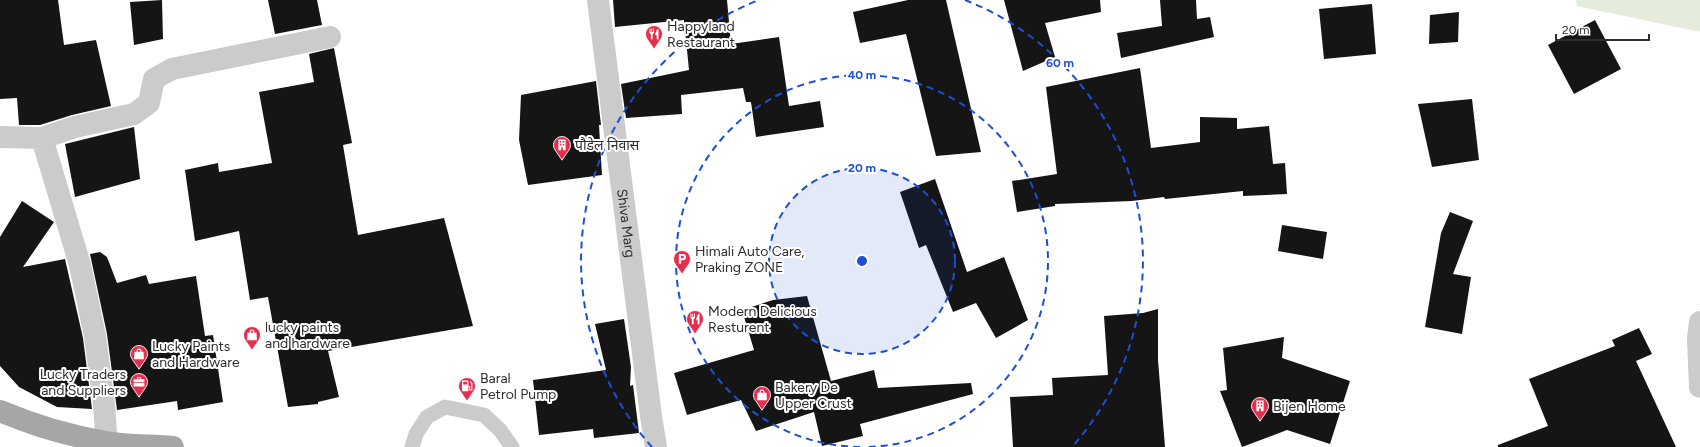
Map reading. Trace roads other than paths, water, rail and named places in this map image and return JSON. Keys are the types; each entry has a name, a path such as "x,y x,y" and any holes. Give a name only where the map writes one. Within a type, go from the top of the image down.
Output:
{"main road":[{"path":"0,411 59,432 106,445 173,447"}],"street":[{"name":"Shiva Marg","path":"598,0 647,387 656,447"},
{"path":"0,137 42,138 75,127 134,114 149,103 154,79 172,69 330,37"},
{"path":"42,138 80,264 95,336 104,405 106,445"},
{"path":"1700,322 1698,338 1700,387"}],"lane":[{"path":"412,447 416,434 427,417 446,407 484,415 500,430 512,447"}],"place":[{"name":"Happyland Restaurant","path":"654,49"},
{"name":"पौडेल निवास","path":"562,160"},
{"name":"Himali Auto Care, Praking ZONE","path":"682,274"},
{"name":"Modern Delicious Resturent","path":"695,334"},
{"name":"lucky paints and hardware","path":"252,350"},
{"name":"Lucky Paints and Hardware","path":"139,369"},
{"name":"Lucky Traders and Suppliers","path":"139,397"},
{"name":"Baral Petrol Pump","path":"467,401"},
{"name":"Bakery De Upper Crust","path":"762,410"},
{"name":"Bijen Home","path":"1260,421"}]}
